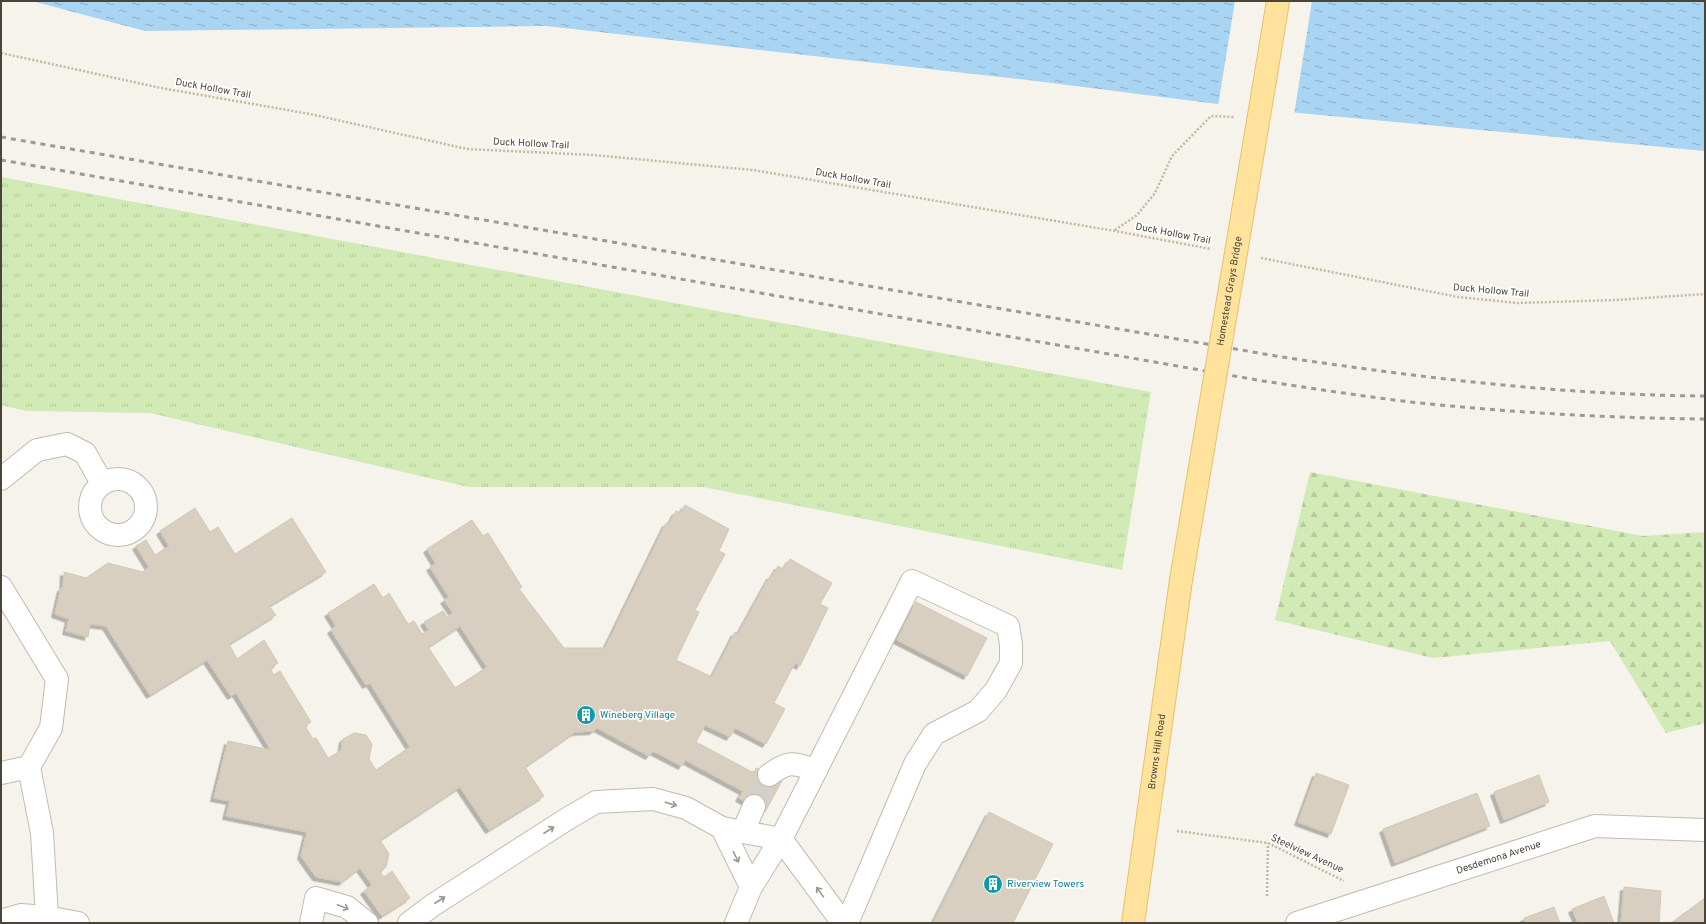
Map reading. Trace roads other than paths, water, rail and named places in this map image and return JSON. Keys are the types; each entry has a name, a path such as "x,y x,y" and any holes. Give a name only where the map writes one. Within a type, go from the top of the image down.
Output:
{"main road":[{"name":"Homestead Grays Bridge","path":"1181,580 1278,1"},
{"name":"Browns Hill Road","path":"1132,923 1181,580"}],"street":[{"path":"1,480 38,450 67,444 85,453 102,483"},
{"path":"736,923 751,887 781,839 912,581 1008,626 1011,644 1011,663 996,690 978,711 934,734 915,764 847,923"},
{"path":"1,587 57,679 51,728 29,768 42,833 47,917"},
{"path":"769,775 783,765 793,763 816,770"},
{"path":"1,773 29,768"},
{"path":"409,923 433,905 513,853 596,802 653,799 686,808 722,828 781,839 843,923"},
{"path":"743,832 754,806"},
{"name":"Desdemona Avenue","path":"1297,923 1378,898 1595,826 1705,830"},
{"path":"722,828 751,887"},
{"path":"311,923 316,898 347,908 367,923"},
{"path":"1,921 21,915 47,917 78,923"}],"water":[{"path":"32,1 1705,1 1705,151 1257,109 1028,80 546,26 145,31"}],"tunnel":[{"path":"754,806 769,775"}],"railway":[{"path":"1,137 1282,357 1387,372 1545,389 1652,395 1705,396"},
{"path":"1,160 1280,384 1402,401 1477,408 1591,416 1705,419"}],"place":[{"name":"Wineberg Village","path":"586,715"},
{"name":"Riverview Towers","path":"993,884"}]}
